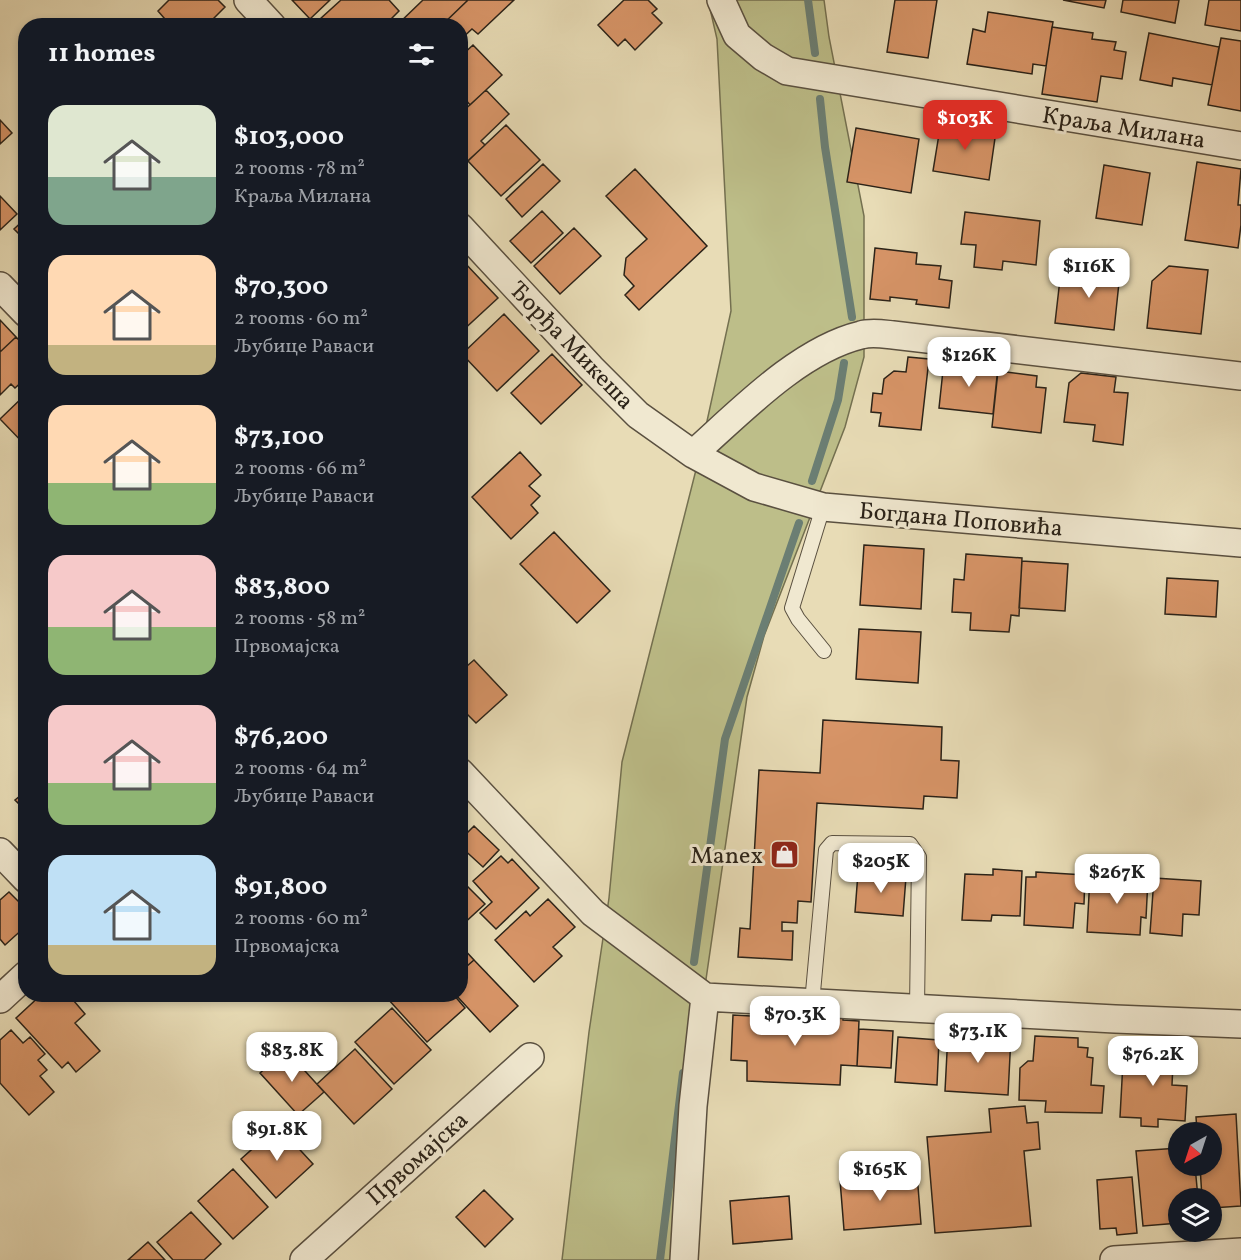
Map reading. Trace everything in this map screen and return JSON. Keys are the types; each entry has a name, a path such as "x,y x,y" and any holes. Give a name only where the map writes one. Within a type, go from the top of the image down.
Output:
{"street":[{"path":"248,0 265,18"},
{"name":"Краља Милана","path":"721,0 730,43 787,71 1241,146"},
{"name":"Ђорђа Микеша","path":"468,236 638,415 693,454"},
{"path":"0,286 18,305"},
{"path":"693,454 767,388 807,359 828,346 863,334 893,335 1241,376"},
{"name":"Богдана Поповића","path":"693,454 754,487 823,507 1241,543"},
{"path":"468,780 593,913 705,997 1241,1024"},
{"path":"0,852 18,871"},
{"path":"0,999 18,982"},
{"path":"684,1260 693,1106 705,997"},
{"name":"Првомајска","path":"304,1260 530,1056"},
{"path":"1114,1260 1241,1252"}],"lane":[{"path":"823,507 792,608 824,651"},
{"path":"812,1003 826,850 832,843 910,844 919,857 916,1008"}],"green space":[{"path":"708,0 824,0 829,37 864,216 864,357 845,427 764,636 747,697 678,1172 673,1260 562,1260 589,1032 609,898 622,762 699,458 731,311 717,39"}],"building":[{"path":"169,0 218,0 225,7 214,18 164,18 158,11"},
{"path":"292,0 330,0 311,18"},
{"path":"341,0 389,0 399,11 392,18 321,18"},
{"path":"423,0 468,0 449,18 404,18"},
{"path":"468,0 514,0 478,34 472,29 468,33 468,18 449,18"},
{"path":"624,0 648,0 657,9 652,13 662,23 635,50 625,39 618,46 598,25"},
{"path":"895,0 937,0 928,58 887,52"},
{"path":"1063,0 1106,0 1104,8"},
{"path":"1123,0 1179,0 1175,23 1121,12"},
{"path":"1209,0 1241,0 1241,31 1205,25"},
{"path":"988,12 1053,22 1046,66 1033,64 1032,74 967,64 973,29 985,32"},
{"path":"1052,27 1093,33 1092,39 1116,42 1114,50 1126,52 1122,79 1101,76 1097,102 1042,94"},
{"path":"1149,33 1219,47 1212,85 1173,78 1172,86 1140,80"},
{"path":"1221,38 1241,41 1241,111 1208,105"},
{"path":"473,45 502,75 470,105 468,102 468,50"},
{"path":"486,90 509,114 481,141 485,145 468,161 468,107"},
{"path":"0,120 12,133 0,144"},
{"path":"941,122 996,131 989,180 933,171"},
{"path":"506,125 540,160 501,196 468,161"},
{"path":"856,128 919,139 911,193 847,182"},
{"path":"1197,162 1241,169 1238,205 1241,205 1241,225 1238,248 1185,240"},
{"path":"543,164 560,181 522,217 506,199"},
{"path":"1104,165 1150,173 1142,225 1096,218"},
{"path":"635,169 707,246 639,310 625,295 634,286 624,275 626,258 647,239 606,196"},
{"path":"0,196 17,214 0,230"},
{"path":"542,211 563,233 531,263 510,241"},
{"path":"965,212 1040,221 1036,265 1003,261 1002,270 974,267 976,245 961,244"},
{"path":"574,228 601,256 560,294 534,266"},
{"path":"875,248 917,253 916,264 941,266 939,279 952,281 949,308 916,304 917,300 890,297 890,301 870,299"},
{"path":"468,266 498,298 468,326"},
{"path":"1169,266 1208,270 1201,334 1147,328 1152,281"},
{"path":"1074,268 1120,273 1114,330 1055,323 1060,279 1072,280"},
{"path":"504,314 539,351 497,391 468,360 468,348"},
{"path":"0,320 16,337 0,352"},
{"path":"16,337 18,339 18,385 15,388 11,384 0,395 0,352"},
{"path":"552,354 582,385 541,424 511,393"},
{"path":"908,357 929,359 921,430 879,426 881,413 871,412 873,393 882,394 884,379 894,371 906,372"},
{"path":"944,361 998,367 993,414 939,408"},
{"path":"998,371 1037,376 1036,387 1046,388 1041,433 992,427"},
{"path":"1081,373 1116,377 1114,392 1128,393 1123,445 1093,441 1095,425 1064,422 1069,383"},
{"path":"18,402 18,438 0,419"},
{"path":"520,452 541,475 529,486 540,496 531,505 538,513 511,539 472,497"},
{"path":"554,532 610,591 577,623 520,564"},
{"path":"864,545 924,549 921,609 860,605"},
{"path":"966,554 1022,558 1019,616 1011,615 1009,632 970,630 971,613 952,612 954,579 964,580"},
{"path":"1022,561 1068,564 1065,611 1019,608"},
{"path":"1167,578 1218,581 1216,617 1165,614"},
{"path":"859,629 921,632 918,683 856,679"},
{"path":"474,660 507,695 476,723 468,715 468,665"},
{"name":"Manex","path":"823,720 942,727 941,760 959,761 957,798 924,796 923,809 817,803 811,902 798,901 797,923 782,922 782,931 793,931 792,960 738,957 740,928 750,929 759,770 820,773"},
{"path":"474,826 499,850 483,867 468,853 468,832"},
{"path":"501,856 508,863 512,859 539,888 496,929 480,913 492,902 473,881"},
{"path":"993,869 1022,871 1020,916 992,915 991,921 962,920 965,874 993,875"},
{"path":"1036,872 1085,875 1084,904 1075,903 1073,928 1024,925 1026,877 1036,877"},
{"path":"858,873 906,877 903,916 855,912"},
{"path":"1090,876 1148,879 1146,918 1141,917 1140,935 1087,932"},
{"path":"1154,878 1201,881 1199,915 1183,914 1182,936 1150,933"},
{"path":"468,887 485,904 468,920"},
{"path":"9,892 18,901 18,933 5,945 0,939 0,900"},
{"path":"548,899 575,927 553,947 562,956 534,982 495,940 526,911 530,916"},
{"path":"468,954 474,960 468,965"},
{"path":"474,960 518,1006 490,1032 462,1002 468,1002 468,965"},
{"path":"33,1002 75,1002 85,1014 75,1023 100,1051 76,1072 68,1062 62,1068 16,1018"},
{"path":"391,1002 460,1002 465,1008 427,1042"},
{"path":"392,1008 431,1050 394,1084 355,1042"},
{"path":"752,1012 843,1016 843,1020 859,1021 857,1066 841,1065 840,1085 747,1081 747,1061 731,1060 733,1015 751,1016"},
{"path":"859,1029 893,1031 891,1068 857,1066"},
{"path":"11,1030 23,1043 30,1037 45,1054 38,1060 47,1070 40,1076 54,1092 29,1115 0,1083 0,1040"},
{"path":"948,1033 1011,1036 1008,1095 945,1091"},
{"path":"1035,1036 1078,1038 1078,1047 1088,1048 1087,1057 1093,1058 1091,1085 1104,1086 1102,1113 1045,1112 1046,1101 1019,1100 1020,1068 1028,1061 1033,1061"},
{"path":"898,1037 939,1040 937,1085 895,1082"},
{"path":"1143,1042 1174,1044 1172,1085 1187,1086 1185,1121 1158,1119 1158,1127 1141,1126 1141,1118 1120,1117 1123,1062 1142,1063"},
{"path":"355,1049 392,1089 354,1124 317,1084"},
{"path":"286,1050 324,1092 298,1115 260,1073"},
{"path":"1025,1106 1027,1123 1038,1122 1040,1149 1024,1151 1031,1226 935,1233 927,1137 991,1132 989,1109"},
{"path":"1236,1114 1241,1206 1222,1207 1222,1188 1201,1188 1201,1176 1222,1176 1222,1122 1196,1122 1196,1117"},
{"path":"278,1126 313,1164 276,1198 241,1159"},
{"path":"1168,1149 1168,1176 1196,1176 1197,1188 1168,1188 1168,1224 1143,1226 1136,1151"},
{"path":"233,1169 268,1207 233,1239 198,1201"},
{"path":"917,1174 921,1224 844,1230 840,1180"},
{"path":"1132,1177 1137,1233 1117,1235 1116,1228 1100,1229 1097,1180"},
{"path":"484,1190 513,1219 485,1247 456,1217"},
{"path":"789,1196 792,1239 733,1244 730,1201"},
{"path":"191,1212 221,1244 204,1260 173,1260 157,1242"},
{"path":"148,1242 165,1260 128,1260"}],"waterway":[{"path":"808,0 815,53"},
{"path":"820,99 825,147 852,317"},
{"path":"812,481 838,400 844,363"},
{"path":"694,962 725,739 799,523"},
{"path":"660,1260 683,1073"}],"place":[{"name":"Manex","path":"784,855"}]}
